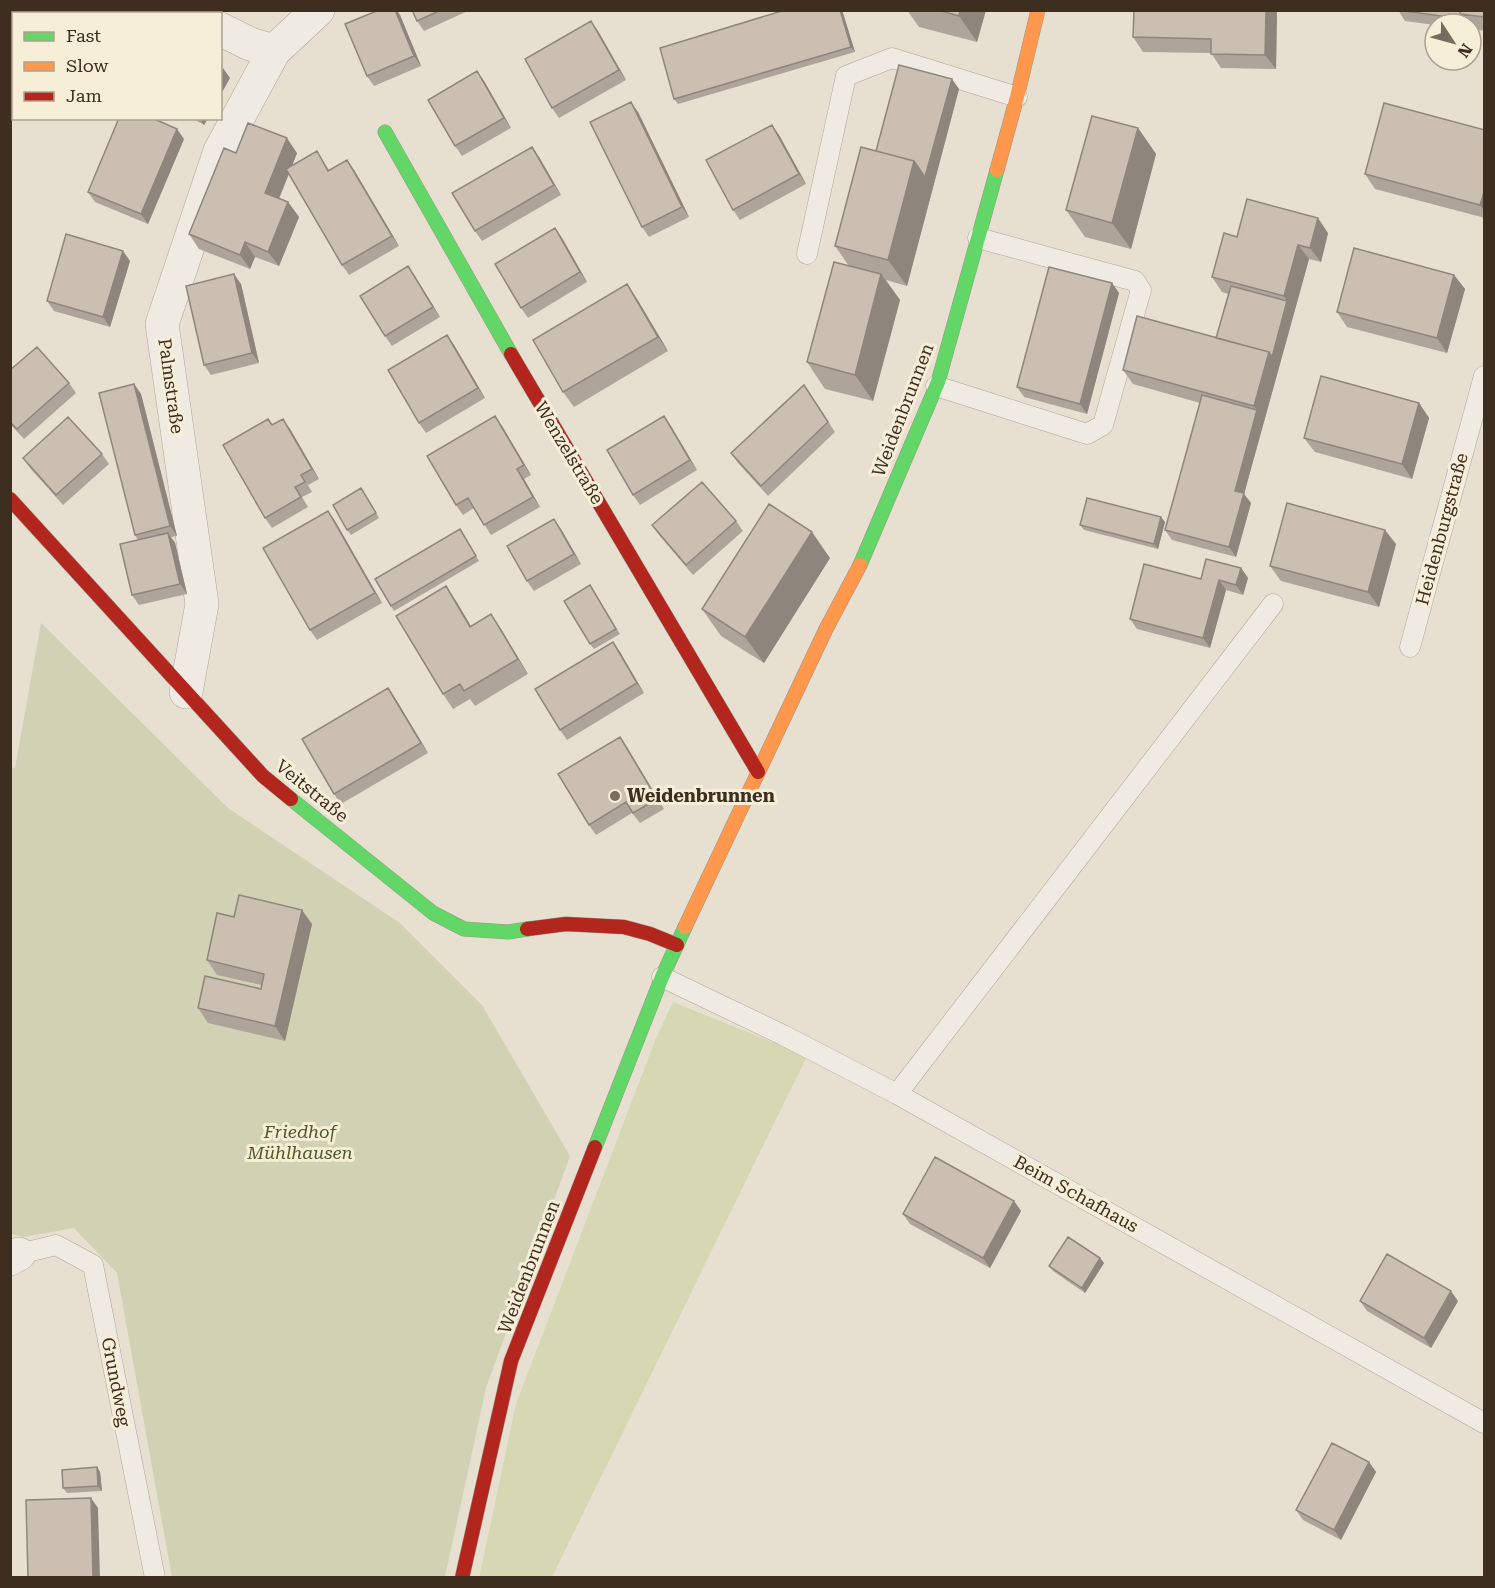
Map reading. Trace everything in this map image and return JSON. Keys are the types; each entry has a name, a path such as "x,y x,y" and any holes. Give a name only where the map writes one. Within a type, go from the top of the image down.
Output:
{"street":[{"name":"Palmstraße","path":"186,692 202,604 162,324 220,151 274,51 318,10"},
{"name":"Weidenbrunnen","path":"462,1578 511,1362 662,977 826,629 862,561 936,386 1017,98 1038,10"},
{"path":"222,29 250,44 274,51"},
{"name":"Wenzelstraße","path":"385,132 536,398 758,772"},
{"name":"Veitstraße","path":"10,499 263,776 433,913 464,929 508,932 566,924 624,927 677,945"}],"lane":[{"path":"807,254 846,76 892,58 1017,98"},
{"path":"936,386 1087,434 1103,425 1141,290 1135,281 978,238"},
{"name":"Heidenburgstraße","path":"1410,647 1485,376"},
{"path":"897,1094 1273,604"},
{"name":"Beim Schafhaus","path":"662,977 773,1030 897,1094 1485,1423"},
{"name":"Grundweg","path":"15,1257 56,1245 93,1265 155,1578"}],"green space":[{"name":"Friedhof Mühlhausen","path":"41,623 228,808 400,923 482,1005 570,1156 486,1388 445,1577 172,1577 117,1273 74,1228 24,1237 11,1234 11,767 15,768"},
{"path":"673,1002 807,1056 552,1577 479,1578 516,1404 656,1038"}],"building":[{"path":"38,10 87,10 86,12 37,12"},
{"path":"379,10 395,10 414,56 367,76 345,24"},
{"path":"412,10 441,10 417,21"},
{"path":"785,10 840,10 851,47 674,99 660,48"},
{"path":"938,10 960,10 959,16"},
{"path":"1134,10 1266,10 1265,55 1211,54 1211,39 1133,37"},
{"path":"1398,10 1460,10 1460,12 1423,13"},
{"path":"1460,10 1485,10 1485,17 1483,12 1460,12"},
{"path":"591,21 619,70 552,108 525,59"},
{"path":"899,65 952,79 925,177 914,161 876,151"},
{"path":"477,71 504,118 455,146 428,100"},
{"path":"631,102 682,207 642,227 590,122"},
{"path":"1384,103 1485,130 1485,189 1480,205 1365,174"},
{"path":"1092,116 1138,128 1112,223 1066,210"},
{"path":"118,120 157,120 177,129 141,214 88,192"},
{"path":"248,123 287,138 265,193 288,202 268,252 245,242 240,255 189,234 224,148 236,153"},
{"path":"772,125 799,174 733,210 706,160"},
{"path":"532,147 554,185 475,231 452,193"},
{"path":"861,147 914,161 888,260 835,246"},
{"path":"317,151 328,171 347,160 392,236 342,265 286,169"},
{"path":"1247,199 1318,218 1310,248 1298,245 1284,296 1212,277 1224,233 1237,237"},
{"path":"555,228 580,272 521,308 495,264"},
{"path":"66,234 123,251 103,317 47,301"},
{"path":"1354,248 1454,275 1437,338 1337,312"},
{"path":"834,262 881,274 855,375 807,362"},
{"path":"408,266 433,307 385,336 360,296"},
{"path":"1049,267 1112,283 1080,404 1017,387"},
{"path":"234,274 252,353 204,365 186,286"},
{"path":"627,284 658,337 563,392 533,340"},
{"path":"1231,286 1287,301 1272,357 1269,352 1216,338"},
{"path":"1137,316 1269,352 1254,406 1123,370"},
{"path":"447,335 478,388 419,423 388,370"},
{"path":"37,347 69,383 17,429 10,422 10,370"},
{"path":"1321,376 1419,403 1402,464 1304,438"},
{"path":"134,384 170,526 135,535 99,393"},
{"path":"804,385 828,422 761,486 731,453"},
{"path":"1202,395 1257,410 1235,491 1244,493 1229,547 1165,530"},
{"path":"495,416 524,465 517,469 533,497 484,525 468,498 456,505 427,456"},
{"path":"664,416 690,460 633,495 607,450"},
{"path":"68,417 102,454 56,495 23,458"},
{"path":"268,419 272,425 283,419 312,469 301,475 305,482 295,487 301,497 265,518 223,445"},
{"path":"702,482 736,521 686,565 652,525"},
{"path":"361,488 376,513 347,530 333,505"},
{"path":"1087,498 1161,517 1154,544 1080,525"},
{"path":"1287,503 1385,530 1368,592 1270,566"},
{"path":"769,504 812,532 745,637 702,609"},
{"path":"328,511 375,593 310,630 263,548"},
{"path":"554,519 574,554 527,581 507,546"},
{"path":"460,529 476,556 391,606 375,579"},
{"path":"168,533 180,584 132,595 120,544"},
{"path":"1206,559 1241,568 1236,585 1219,580 1203,638 1130,619 1144,564 1201,579"},
{"path":"590,585 616,629 590,644 564,601"},
{"path":"446,586 470,627 491,614 518,659 464,691 460,684 443,694 396,616"},
{"path":"613,642 637,683 560,730 535,689"},
{"path":"388,688 421,743 334,794 302,739"},
{"name":"Weidenbrunnen","path":"620,737 657,799 633,813 626,802 589,825 558,774"},
{"path":"239,895 302,910 275,1026 198,1008 205,976 261,989 264,974 207,960 217,913 234,917"},
{"path":"935,1157 1014,1201 983,1258 903,1214"},
{"path":"1068,1237 1100,1258 1082,1288 1049,1266"},
{"path":"1387,1254 1451,1291 1424,1338 1360,1301"},
{"path":"1332,1443 1369,1462 1334,1530 1296,1510"},
{"path":"97,1467 98,1486 63,1488 62,1470"},
{"path":"91,1498 93,1578 28,1578 26,1500"}],"traffic: fast":[{"path":"385,132 511,354"},
{"path":"860,565 938,382 997,170"},
{"path":"291,799 433,913 464,929 508,932 527,929"},
{"path":"595,1147 662,977 685,927"}],"traffic: slow":[{"path":"997,170 1038,10"},
{"path":"685,927 826,629 860,565"}],"traffic: jam":[{"path":"511,354 758,772"},
{"path":"10,499 263,776 291,799"},
{"path":"527,929 566,924 624,927 677,945"},
{"path":"462,1578 511,1361 595,1147"}],"place":[{"name":"Weidenbrunnen","path":"615,796"}]}
